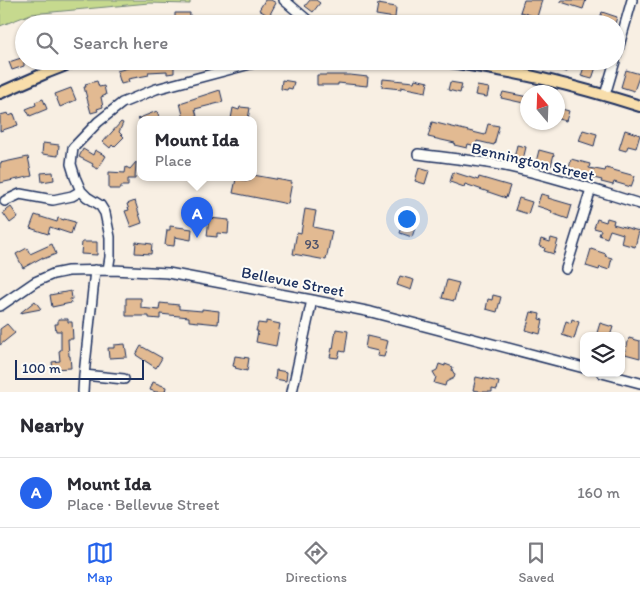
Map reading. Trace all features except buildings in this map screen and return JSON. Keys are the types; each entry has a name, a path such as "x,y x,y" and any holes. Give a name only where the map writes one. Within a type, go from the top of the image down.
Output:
{"main road":[{"path":"0,93 53,70"},
{"path":"498,70 540,78 640,106"}],"street":[{"path":"284,0 302,15"},
{"path":"625,24 632,0"},
{"path":"108,270 110,237 105,213 100,205 87,197 82,191 75,177 71,164 73,148 98,122 122,103 156,89 225,70"},
{"path":"605,96 612,70"},
{"name":"Bennington Street","path":"418,154 511,167 640,204"},
{"path":"566,269 591,189"},
{"path":"5,202 20,194 53,200 72,196 82,191"},
{"path":"83,392 95,270"},
{"name":"Bellevue Street","path":"0,306 34,282 68,271 108,270 168,273 386,316 580,367"},
{"path":"292,392 312,300"},
{"path":"84,375 124,379"},
{"path":"617,377 640,383"}],"green space":[{"path":"0,0 190,0 190,4 149,3 15,15 15,20 0,26"}],"place":[{"name":"Mount Ida","path":"197,238"}]}
